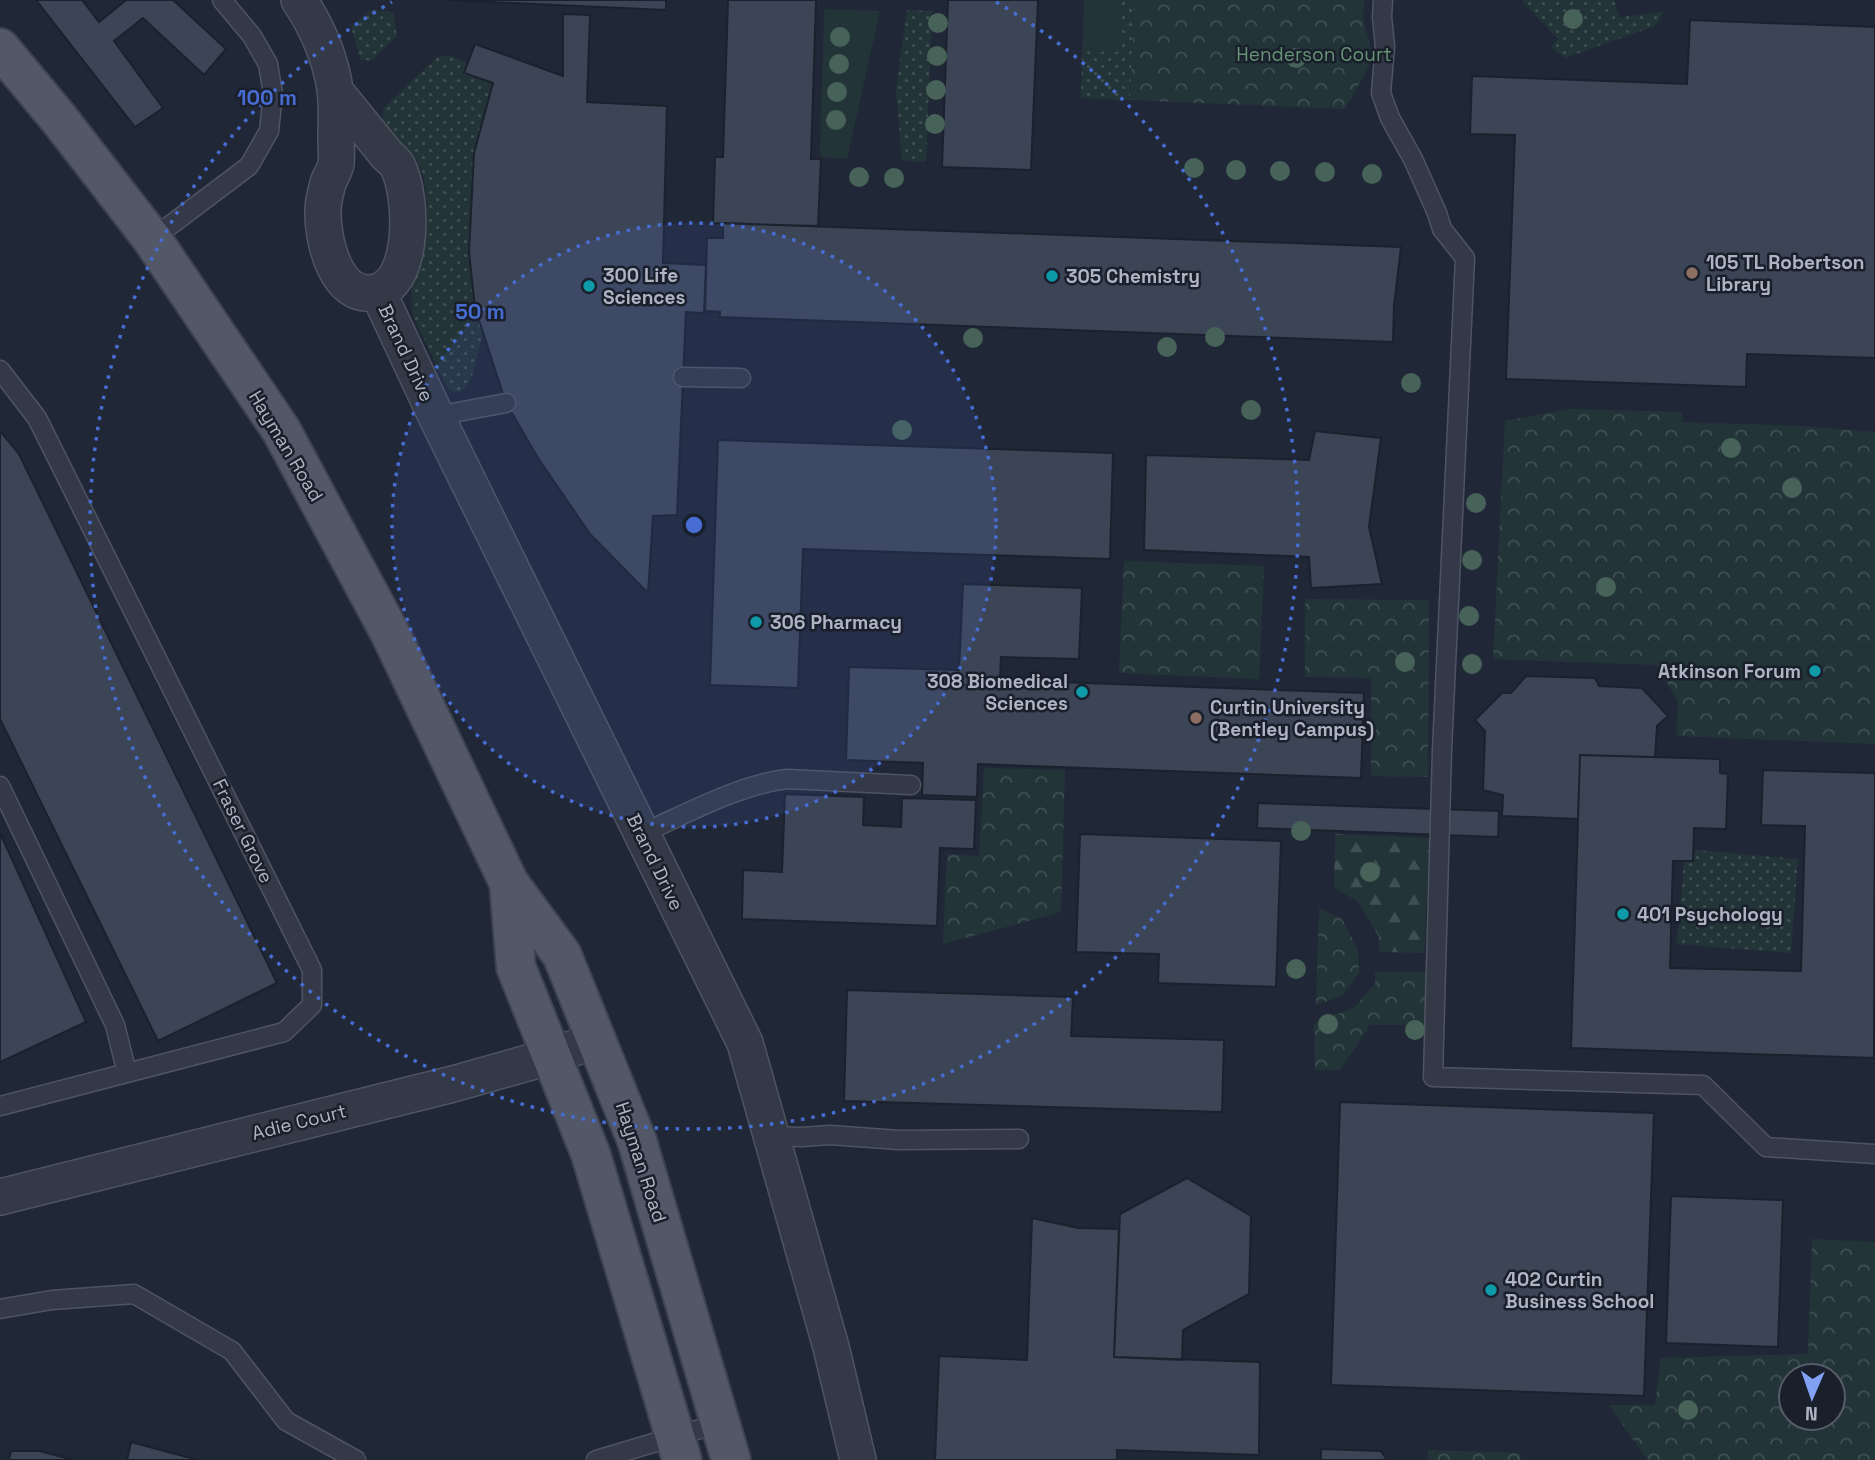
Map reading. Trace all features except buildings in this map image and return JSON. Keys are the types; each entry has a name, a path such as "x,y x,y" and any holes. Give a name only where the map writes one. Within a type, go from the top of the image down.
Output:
{"main road":[{"name":"Hayman Road","path":"0,48 60,120 152,239 281,429 390,632 509,883 562,955 637,1141 731,1460"},
{"name":"Hayman Road","path":"509,883 516,967 591,1154 679,1448"}],"street":[{"name":"Brand Drive","path":"299,0 322,40 335,91 336,164 327,186 323,208 324,230 330,254 338,274 350,288 362,293 378,292 391,283 402,265 409,224 404,182 397,163 387,155 335,91"},
{"path":"336,164 348,152 357,149 370,148 387,155"},
{"name":"Brand Drive","path":"378,292 745,1043 831,1347 858,1460"},
{"name":"Adie Court","path":"0,1197 453,1084 552,1056 596,1040"}],"lane":[{"path":"152,239 248,166 269,131 273,94 268,64 252,36 222,0"},
{"path":"1383,0 1385,46 1381,93 1390,118 1423,180 1442,229 1465,258 1442,750 1433,1077 1703,1085 1766,1147 1875,1154"},
{"name":"Fraser Grove","path":"0,370 37,418 312,970 312,1005 284,1032 0,1107"},
{"path":"683,377 741,378"},
{"path":"436,415 506,403"},
{"path":"641,834 729,795 773,781 787,779 911,785"},
{"path":"0,786 115,1025 127,1073"},
{"path":"771,1136 830,1135 899,1140 1018,1139"},
{"path":"0,1309 52,1300 134,1294 232,1351 286,1421 356,1460"},
{"path":"596,1460 679,1448 720,1423"}],"green space":[{"path":"1084,0 1120,0 1118,52 1082,51"},
{"path":"1120,0 1134,0 1130,100 1081,98 1082,51 1118,52"},
{"name":"Henderson Court","path":"1134,0 1364,0 1363,18 1373,59 1345,109 1130,100"},
{"path":"1614,0 1619,17 1664,12 1655,26 1565,58 1551,47 1558,39 1522,1"},
{"path":"824,9 880,11 847,159 820,157"},
{"path":"371,10 393,12 397,36 371,61 360,59 351,26"},
{"path":"907,10 932,11 926,162 902,161 896,90"},
{"path":"448,55 468,63 465,73 493,83 474,153 469,252 475,308 483,332 472,377 459,392 447,388 414,318 412,308 411,282 425,228 427,209 421,168 410,150 383,124 383,109 437,57"},
{"path":"1570,409 1682,412 1682,422 1801,426 1875,432 1875,744 1677,736 1678,702 1657,665 1493,659 1505,421"},
{"path":"1124,561 1264,566 1259,679 1119,673"},
{"path":"1305,599 1429,600 1428,777 1371,776 1371,678 1305,677"},
{"path":"984,768 1065,770 1061,912 943,944 947,854 979,856"},
{"path":"1335,834 1430,838 1424,953 1379,952 1379,937 1358,902 1334,887"},
{"path":"1685,849 1798,859 1791,953 1677,944"},
{"path":"1319,908 1342,919 1358,949 1359,973 1342,996 1316,1005"},
{"path":"1375,972 1428,972 1428,1025 1370,1025 1340,1070 1315,1070 1314,1024 1355,1007 1375,983"},
{"path":"1812,1239 1875,1242 1875,1460 1647,1460 1609,1405 1655,1405 1661,1358 1808,1354"},
{"path":"1428,1450 1521,1453 1520,1460 1428,1460"}],"place":[{"name":"105 TL Robertson Library","path":"1692,273"},
{"name":"305 Chemistry","path":"1052,276"},
{"name":"300 Life Sciences","path":"589,286"},
{"name":"306 Pharmacy","path":"756,622"},
{"name":"Atkinson Forum","path":"1815,671"},
{"name":"308 Biomedical Sciences","path":"1082,692"},
{"name":"Curtin University (Bentley Campus)","path":"1196,718"},
{"name":"401 Psychology","path":"1623,914"},
{"name":"402 Curtin Business School","path":"1491,1290"}]}
